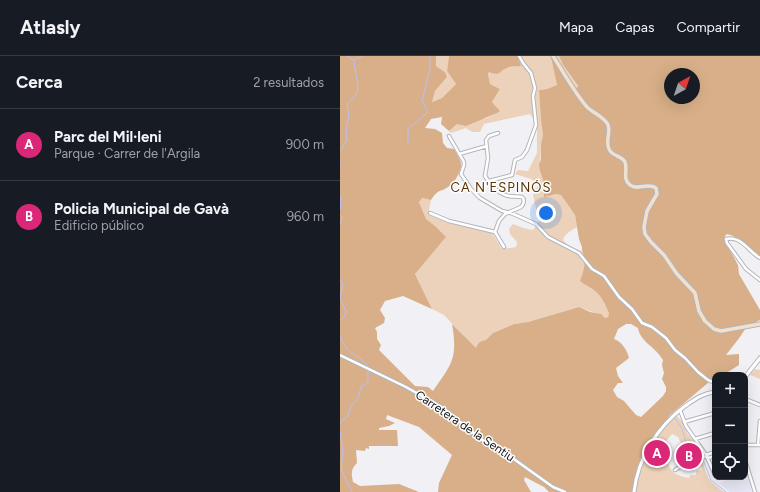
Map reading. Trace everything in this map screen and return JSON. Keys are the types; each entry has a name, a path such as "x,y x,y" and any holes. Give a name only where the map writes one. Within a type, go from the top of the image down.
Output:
{"main road":[{"path":"553,56 587,105 608,122 610,128 608,144 613,154 625,160 629,183 635,186 655,185 658,188 658,194 649,208 646,234 650,240 664,253 677,273 695,292 701,310 707,320 715,328 721,330 760,323"}],"street":[{"path":"489,181 508,176 513,173 515,160 522,157 527,150 536,125 533,96 535,88 531,73 519,56"},
{"path":"495,232 502,218 509,212 521,207 523,203 523,198 520,196 506,195 493,187 485,174 488,160 487,137 498,133"},
{"path":"449,136 464,164 461,174 471,189 480,198 504,212 509,212 536,224 548,237 579,253 592,269 604,276 613,291 632,309 638,319 646,326 652,328 666,338 675,350 698,372 712,382"},
{"path":"459,154 487,146"},
{"path":"430,213 450,221 495,232 504,247"},
{"path":"760,258 739,241 733,238 726,239 728,246 746,270 760,280"},
{"name":"Carretera de la Sentiu","path":"340,355 406,387 443,408 486,443 511,457 553,487 565,492"},
{"path":"748,373 760,358"},
{"path":"634,492 636,480 645,454 656,436 680,410 700,396 712,393"},
{"path":"748,400 760,404"},
{"path":"680,410 689,432 707,457 712,468"},
{"path":"684,422 712,414"},
{"path":"748,445 759,445 760,421"},
{"path":"695,439 712,434"},
{"path":"707,457 712,454"},
{"path":"675,470 682,465 712,456"},
{"path":"748,471 755,492"}],"shaded area":[{"path":"340,56 436,56 436,66 445,72 447,77 435,91 432,102 442,98 456,84 447,71 449,56 518,56 521,66 509,67 498,74 489,72 490,84 500,89 492,102 500,111 497,113 466,126 457,124 449,131 441,124 442,117 431,119 425,128 435,129 442,133 443,143 447,148 454,149 461,163 459,173 451,185 438,192 431,200 422,198 419,202 426,219 446,237 415,274 432,309 403,296 385,301 380,310 385,318 384,323 375,328 377,332 377,339 381,345 379,350 415,386 428,387 433,391 449,367 454,353 452,324 476,348 480,342 486,340 493,333 514,324 528,322 579,307 590,312 601,314 605,318 608,317 609,313 599,295 580,281 584,269 584,258 575,215 561,195 556,194 544,197 543,180 539,164 541,160 541,144 543,135 539,90 557,85 551,57 563,72 574,92 578,86 563,65 559,56 760,56 760,257 737,238 727,234 724,239 738,265 739,274 760,310 760,320 747,326 726,355 739,354 739,365 728,372 712,372 712,380 670,415 658,432 652,437 642,456 637,468 632,492 549,492 544,487 525,477 524,480 531,492 438,492 439,483 452,455 419,427 387,415 386,419 395,423 379,428 379,430 397,430 398,446 369,446 369,449 366,448 365,451 356,450 357,463 352,471 353,482 360,486 399,484 419,492 340,492","holes":["626,324 631,324 638,328 639,333 645,341 660,355 663,360 662,365 664,373 662,379 666,387 666,391 663,396 641,417 636,415 624,401 617,397 613,390 618,383 623,383 618,376 616,368 629,358 624,347 614,339 618,329"]},
{"path":"436,56 449,56 447,71 456,84 442,98 431,102 435,91 447,77 445,72 436,66"},
{"path":"518,56 559,56 563,65 578,87 574,92 563,72 552,58 557,85 539,90 543,135 541,144 540,171 543,180 544,196 556,194 561,195 575,215 577,227 567,234 563,240 570,247 583,252 585,263 581,281 597,292 609,313 608,317 605,318 579,307 528,322 514,324 493,333 476,349 444,315 432,309 415,274 445,238 426,219 419,202 422,198 431,200 429,210 431,216 449,223 492,233 502,249 516,247 517,242 510,234 509,229 513,224 533,230 539,221 533,195 539,184 531,179 515,174 518,170 528,171 537,153 537,124 530,114 484,124 480,132 472,132 466,128 451,133 449,131 457,124 487,118 500,111 492,102 500,89 490,84 488,74 489,72 496,74 506,68 521,66"},
{"path":"755,369 760,370 760,379 750,375"},
{"path":"677,416 682,421 688,434 703,455 699,457 681,443 678,437 672,434 663,445 672,471 676,474 689,478 690,475 696,475 696,471 702,470 700,460 702,459 708,478 714,485 724,492 635,492 641,470 655,441"},
{"path":"748,478 752,492 730,492 719,483 729,480 748,480"}],"waterway":[{"path":"340,151 347,140 346,131 349,115 347,105 355,96 358,89 354,60 347,56"},
{"path":"355,59 362,56"},
{"path":"408,143 408,129 428,112 422,101 430,69 430,56"},
{"path":"340,160 340,165"},
{"path":"340,196 340,210"},
{"path":"340,215 342,217 340,225"},
{"path":"340,280 343,284 340,298 346,312 344,317 340,320"},
{"path":"340,336 349,351 368,366"},
{"path":"340,425 341,421 348,416 351,406 358,398 361,387 368,382 368,371"},
{"path":"669,410 672,414"},
{"path":"675,418 682,429 686,442 702,457"},
{"path":"340,431 343,452 341,469 352,492"},
{"path":"703,460 711,480 726,492"}],"place":[{"name":"Parc del Mil·leni","path":"657,453"},
{"name":"Policia Municipal de Gavà","path":"689,456"}],"district":[{"name":"CA N'ESPINÓS","path":"501,187"}]}
